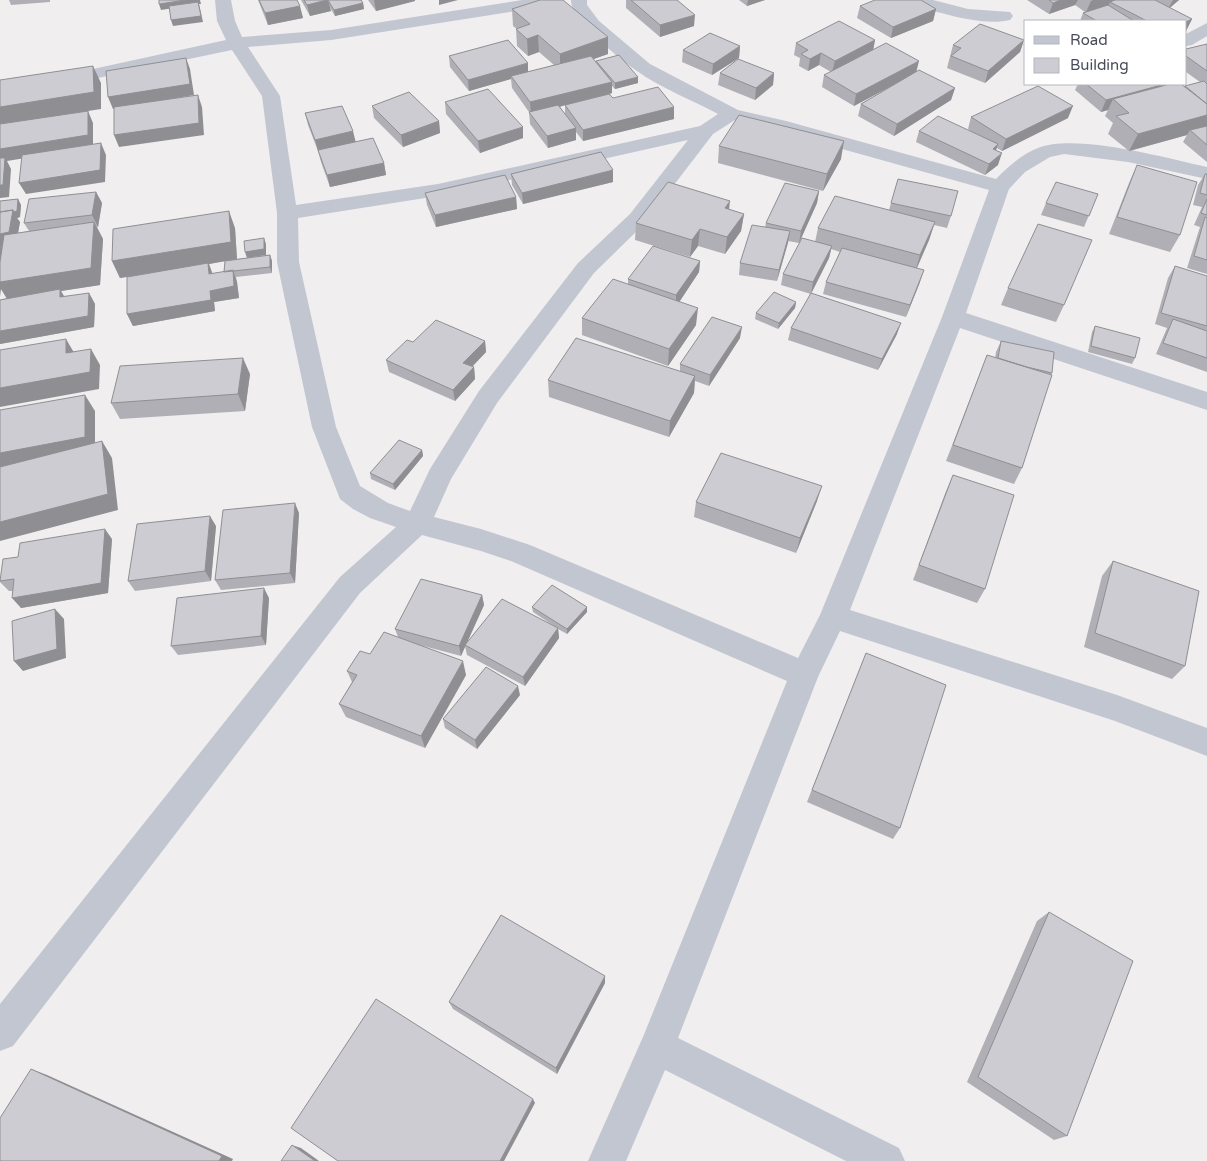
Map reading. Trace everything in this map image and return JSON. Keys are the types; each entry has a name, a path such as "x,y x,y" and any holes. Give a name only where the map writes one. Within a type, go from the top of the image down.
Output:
{"street":[{"path":"223,0 226,21 236,43 271,96 287,214 288,262 324,427 349,492 375,508 418,523 497,544 693,624 804,676"},
{"path":"0,88 93,74 212,50 236,43 331,35 555,0"},
{"path":"579,0 579,5 593,25 644,68 732,114 779,125 1000,186"},
{"path":"913,0 968,14 1004,16"},
{"path":"1187,41 1207,28"},
{"path":"287,214 438,190 706,130 732,114"},
{"path":"0,1033 350,585 418,523 439,476 488,397 586,268 637,219 706,130"},
{"path":"607,1161 656,1047 804,676 833,617 953,318 1000,186 1018,168 1044,152 1064,148 1128,156 1207,174"},
{"path":"953,318 1207,400"},
{"path":"833,617 1117,708 1207,742"},
{"path":"656,1047 886,1161"}],"building":[{"path":"159,0 186,0 159,4"},
{"path":"259,0 297,0 300,6 265,13"},
{"path":"304,0 327,0 307,5"},
{"path":"328,0 361,0 363,3 334,10"},
{"path":"540,0 563,0 608,37 560,54 538,35 527,39 516,29 530,24 512,9"},
{"path":"631,0 677,0 695,15 660,25"},
{"path":"875,0 921,0 936,9 893,27 860,6"},
{"path":"1049,0 1061,0 1053,3"},
{"path":"1115,0 1155,0 1192,19 1187,22 1145,20 1110,2"},
{"path":"198,2 201,16 171,20 169,6"},
{"path":"1108,5 1132,20 1095,20 1083,13"},
{"path":"839,21 875,40 835,61 821,53 810,59 801,54 808,50 796,43"},
{"path":"980,24 1024,40 988,71 951,56 961,48 953,45"},
{"path":"710,33 740,46 713,64 683,50"},
{"path":"508,40 528,63 468,80 449,56"},
{"path":"886,43 919,61 856,94 824,75"},
{"path":"1207,44 1207,71 1187,57 1187,49"},
{"path":"619,55 638,77 615,83 596,61"},
{"path":"591,56 612,82 530,102 511,76"},
{"path":"186,58 190,84 108,97 106,71"},
{"path":"738,59 774,73 756,88 720,73"},
{"path":"93,66 94,92 0,107 0,80"},
{"path":"919,70 955,88 897,124 861,104"},
{"path":"1204,81 1207,84 1207,104 1185,86"},
{"path":"1087,85 1161,85 1106,100"},
{"path":"1166,85 1182,85 1207,104 1207,115 1138,134 1116,116 1129,113 1113,99"},
{"path":"1038,86 1073,106 1006,139 971,117"},
{"path":"658,87 674,107 583,130 565,105 609,94 613,98"},
{"path":"488,89 523,127 478,141 445,102"},
{"path":"409,92 439,121 401,135 372,106"},
{"path":"198,95 199,123 114,135 114,107"},
{"path":"558,105 576,128 547,136 529,112"},
{"path":"342,106 353,131 315,140 305,113"},
{"path":"88,111 88,135 0,149 0,124"},
{"path":"739,115 844,141 827,174 719,146"},
{"path":"938,116 998,144 993,149 1002,153 989,164 919,131"},
{"path":"1207,126 1207,145 1190,130"},
{"path":"373,138 384,163 327,175 318,150"},
{"path":"101,143 100,170 19,183 22,155"},
{"path":"601,152 613,170 522,193 511,174"},
{"path":"0,158 5,158 3,185 0,185"},
{"path":"1137,165 1197,182 1180,235 1117,217"},
{"path":"1205,174 1207,174 1207,195 1200,193"},
{"path":"505,175 516,197 435,215 425,193"},
{"path":"898,179 958,191 951,216 891,203"},
{"path":"668,182 730,201 725,208 744,214 727,237 700,229 692,240 636,223"},
{"path":"1056,182 1098,194 1089,216 1046,203"},
{"path":"785,183 819,191 801,231 766,223"},
{"path":"96,192 92,215 24,223 29,199"},
{"path":"835,196 935,222 920,255 818,228"},
{"path":"18,199 17,211 0,212 0,201"},
{"path":"1207,199 1207,215 1201,213"},
{"path":"13,210 9,232 0,234 0,212"},
{"path":"229,211 231,242 112,261 113,229"},
{"path":"1205,217 1207,218 1207,260 1194,256"},
{"path":"94,222 91,268 0,282 0,262 4,235"},
{"path":"1038,224 1092,240 1064,305 1008,288"},
{"path":"752,225 790,231 779,270 740,263"},
{"path":"264,238 264,249 245,252 244,241"},
{"path":"802,238 832,246 813,282 783,274"},
{"path":"653,246 700,261 676,295 628,279"},
{"path":"842,248 924,270 910,305 826,282"},
{"path":"270,255 270,267 224,272 225,261"},
{"path":"208,263 209,274 233,270 234,286 210,291 211,300 127,314 127,277"},
{"path":"1175,266 1207,276 1207,326 1161,313"},
{"path":"613,279 698,308 669,349 582,318"},
{"path":"60,289 60,297 89,293 88,316 0,331 0,300"},
{"path":"774,292 796,302 779,323 756,313"},
{"path":"811,293 901,323 882,359 791,328"},
{"path":"712,317 742,327 710,375 680,364"},
{"path":"1173,319 1207,331 1207,358 1163,343"},
{"path":"436,320 485,341 463,363 474,367 453,390 386,360 407,340 413,342"},
{"path":"1095,326 1140,338 1135,358 1091,346"},
{"path":"576,338 695,376 670,421 548,380"},
{"path":"66,339 66,353 91,349 90,372 0,388 0,350"},
{"path":"1001,341 1054,352 1052,373 998,358"},
{"path":"987,355 1052,375 1022,468 953,445"},
{"path":"243,358 238,394 111,403 120,366"},
{"path":"85,395 85,437 0,453 0,410"},
{"path":"399,440 422,450 393,484 370,473"},
{"path":"102,441 108,494 0,522 0,467"},
{"path":"721,453 822,486 800,538 696,502"},
{"path":"953,475 1014,495 985,589 919,565"},
{"path":"295,503 290,573 215,580 223,510"},
{"path":"210,516 205,571 128,581 137,524"},
{"path":"105,529 101,583 12,598 14,579 0,581 3,559 18,557 20,543"},
{"path":"1113,561 1199,591 1185,666 1095,633"},
{"path":"421,579 482,595 459,646 395,629"},
{"path":"552,585 587,607 567,629 532,607"},
{"path":"264,588 261,636 171,646 177,598"},
{"path":"502,599 558,628 523,677 465,645"},
{"path":"55,609 57,649 14,661 12,621"},
{"path":"384,632 463,661 421,736 339,704 357,675 347,671 360,651 370,654"},
{"path":"866,653 946,685 900,828 812,790"},
{"path":"486,667 518,686 475,740 443,719"},
{"path":"1049,912 1133,961 1067,1136 978,1077"},
{"path":"501,915 605,976 556,1068 449,1002"},
{"path":"376,999 533,1099 500,1161 338,1161 291,1128"},
{"path":"31,1069 222,1156 219,1161 0,1161 0,1118"},
{"path":"292,1145 315,1161 281,1161"}]}
